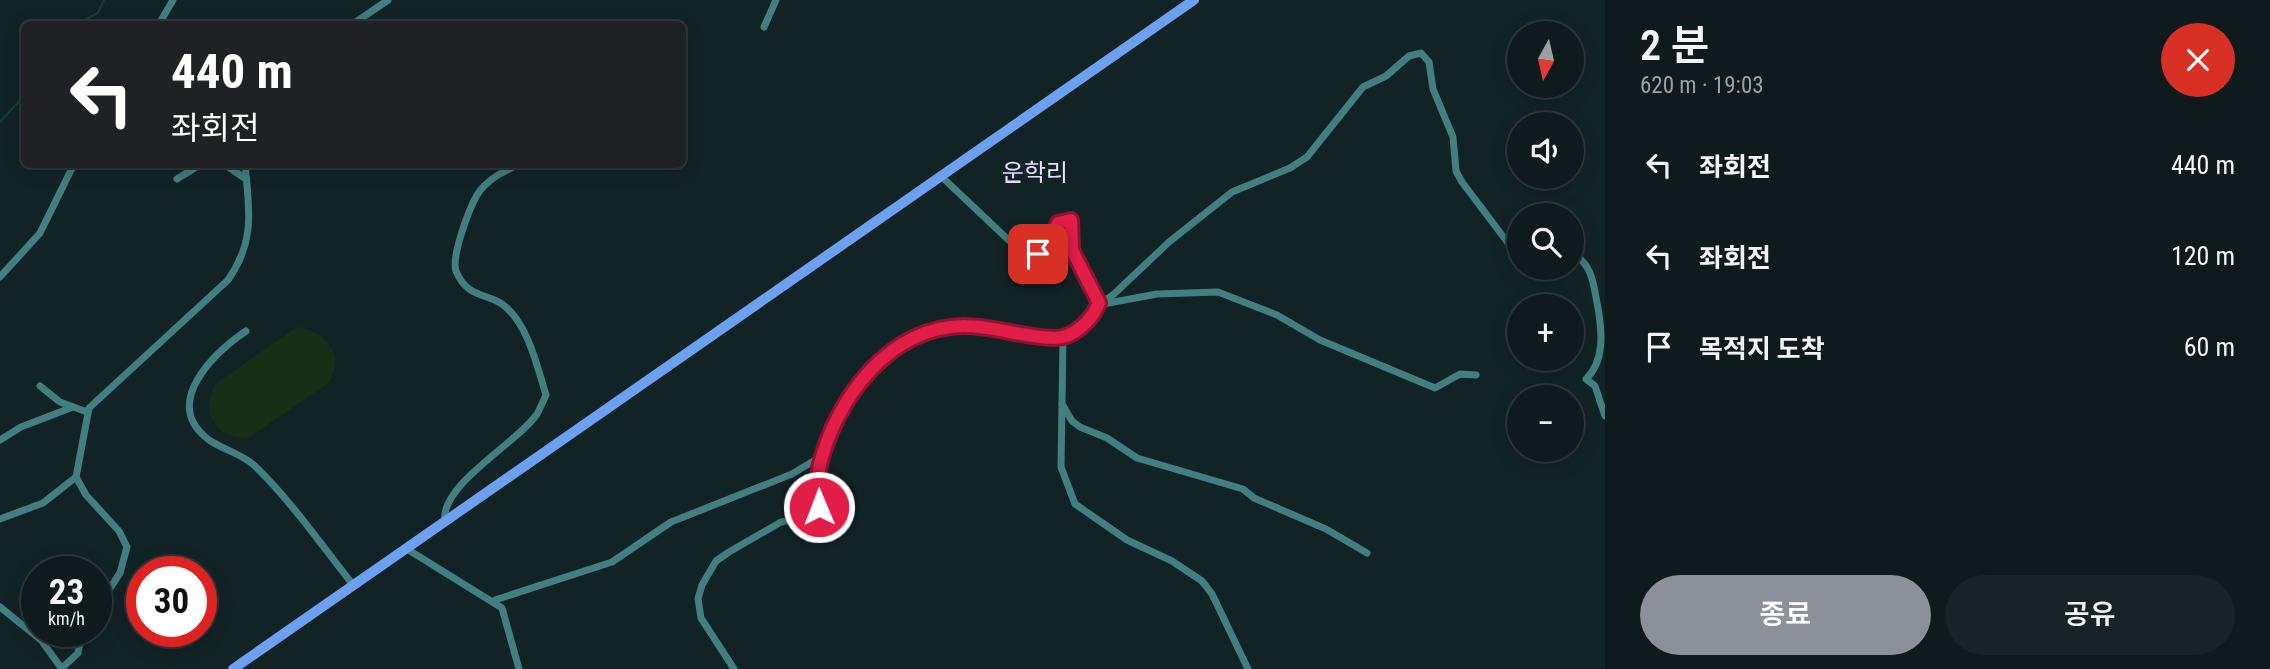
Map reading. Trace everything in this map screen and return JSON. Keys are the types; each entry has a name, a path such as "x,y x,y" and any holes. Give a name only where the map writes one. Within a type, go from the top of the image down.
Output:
{"main road":[{"path":"233,669 943,178 1194,0"}],"street":[{"path":"161,21 173,0"},
{"path":"357,21 388,0"},
{"path":"764,27 776,0"},
{"path":"734,669 701,618 699,592 716,561 722,556 781,522 814,516 820,502 818,471 842,407 872,368 920,334 963,326 1063,337 1085,323 1099,303 1114,294 1195,220 1232,192 1290,169 1307,157 1363,88 1387,76 1416,53 1426,56 1429,62 1433,89 1453,137 1456,171 1507,242"},
{"path":"0,277 40,233 72,168"},
{"path":"177,179 195,168"},
{"path":"230,168 247,180"},
{"path":"0,519 43,503 76,477 86,436 87,412 133,366 228,280 249,231 246,168"},
{"path":"445,523 443,513 454,493 536,415 545,395 519,323 501,303 476,296 457,272 454,256 478,195 499,173 511,168"},
{"path":"943,178 1018,250 1027,255 1043,251 1058,223 1071,220 1072,250 1099,303"},
{"path":"1584,262 1596,283 1604,330 1596,367 1586,379 1595,386 1605,416"},
{"path":"1099,303 1157,294 1218,292 1277,315 1320,340 1435,388 1460,374 1476,375"},
{"path":"246,331 225,345 201,370 191,388 191,411 196,427 209,440 254,465 354,586"},
{"path":"1063,337 1061,467 1075,504 1127,540 1172,561 1202,581 1212,594 1248,669"},
{"path":"40,386 60,402 87,412"},
{"path":"1062,403 1067,415 1080,427 1107,438 1138,458 1243,489 1254,498 1343,537 1367,553"},
{"path":"0,440 31,422 73,407"},
{"path":"495,600 612,562 671,522 792,474 823,456"},
{"path":"76,477 86,495 119,531 127,547 120,573 112,585"},
{"path":"407,549 495,600 505,616 519,669"},
{"path":"0,607 31,630 62,668 78,653 79,647"}],"green space":[{"path":"297,327 317,334 330,346 335,363 328,383 247,439 236,437 219,428 213,422 209,405 215,384"}],"waterway":[{"path":"82,21 98,13 104,0"},
{"path":"0,122 21,99"}],"district":[{"name":"운학리","path":"1035,173"}],"route":[{"path":"819,507 818,471 842,407 872,368 882,360 920,334 934,330 963,326 1054,338 1077,330 1092,315 1099,303 1072,250 1071,220 1058,223 1048,247 1038,254"}]}
